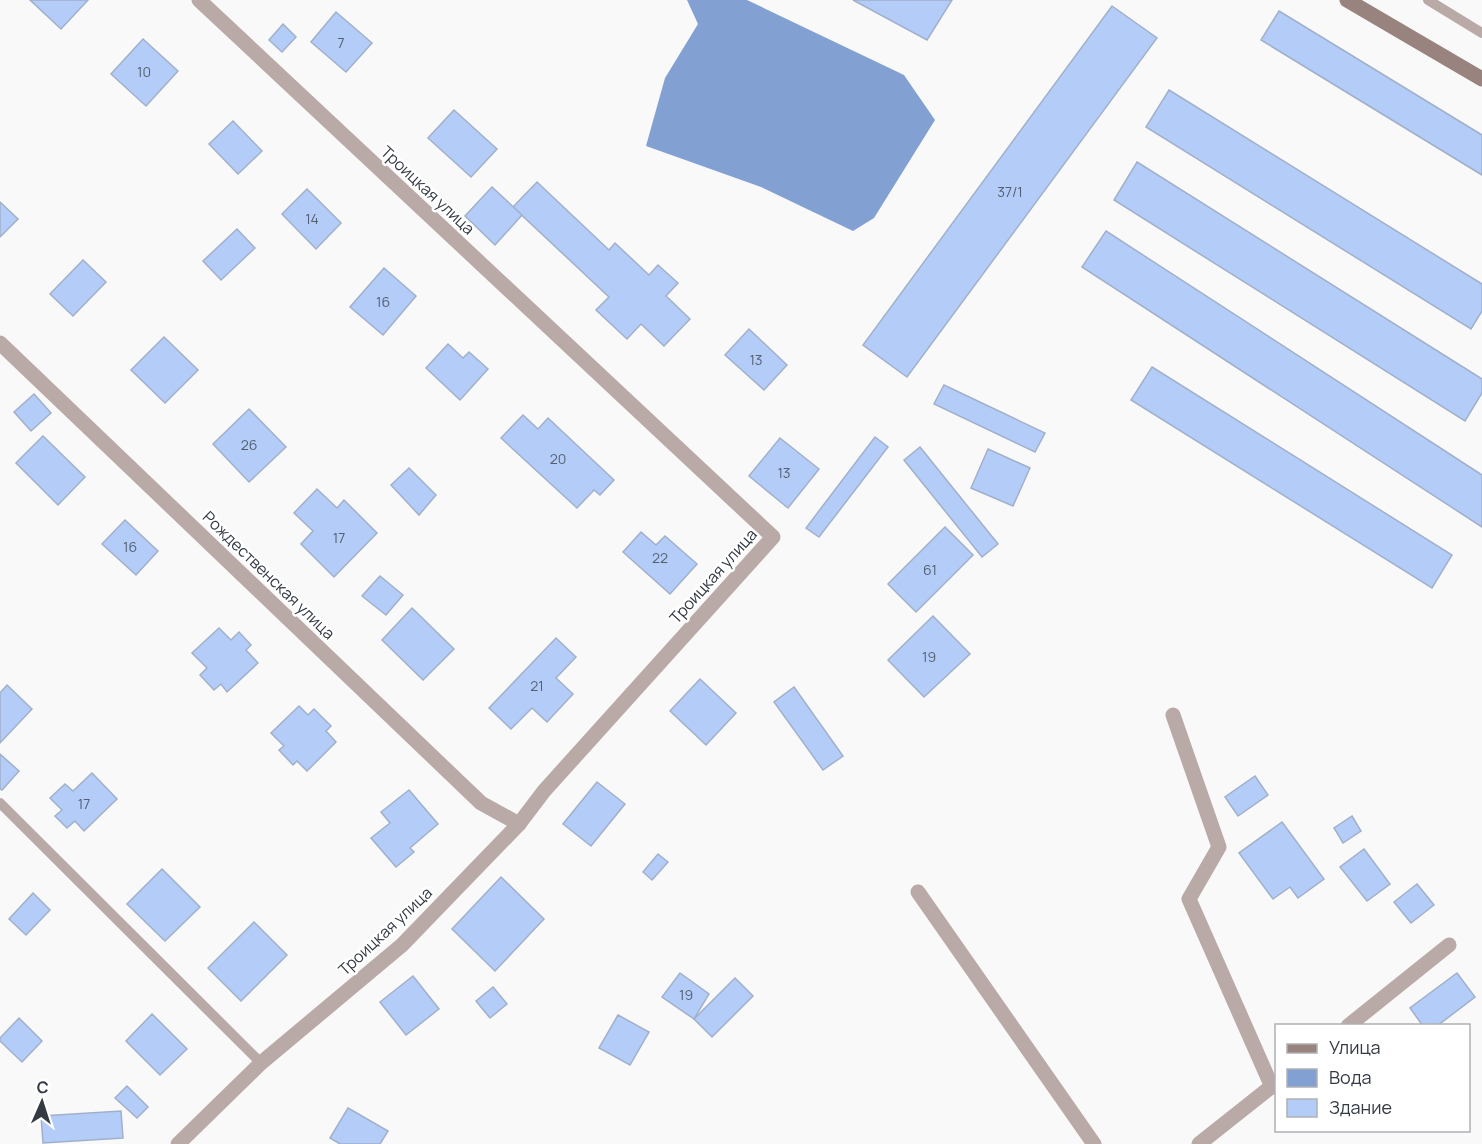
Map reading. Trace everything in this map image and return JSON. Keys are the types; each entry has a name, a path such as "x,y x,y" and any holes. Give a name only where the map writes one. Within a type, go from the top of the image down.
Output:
{"street":[{"name":"Троицкая улица","path":"178,1144 261,1063 402,945 519,824 544,791 773,537 199,0"},
{"path":"1347,0 1482,80"},
{"name":"Рождественская улица","path":"0,343 481,803 519,824"},
{"path":"1173,716 1219,848 1189,899 1274,1085 1199,1144"},
{"path":"918,892 1094,1144"},
{"path":"1350,1024 1449,945"}],"lane":[{"path":"1428,0 1482,33"},
{"path":"0,803 261,1063"}],"water":[{"path":"687,0 747,0 904,75 935,120 874,218 853,231 761,187 646,146 665,78 698,24"}],"building":[{"path":"30,0 88,0 61,29"},
{"path":"853,0 952,0 927,40"},
{"path":"1112,6 1157,38 907,377 863,345"},
{"path":"1279,11 1482,135 1482,175 1261,40"},
{"path":"336,12 372,43 346,72 311,42"},
{"path":"283,24 296,37 282,52 269,40"},
{"path":"143,39 178,71 146,106 111,74"},
{"path":"1169,90 1482,284 1482,311 1471,329 1146,127"},
{"path":"454,110 497,149 471,177 428,138"},
{"path":"233,121 262,151 238,174 209,144"},
{"path":"1137,162 1482,379 1482,393 1465,421 1114,200"},
{"path":"537,182 609,250 615,243 649,275 658,265 678,283 666,296 690,319 664,346 641,324 627,339 596,310 609,297 513,207"},
{"path":"492,187 522,215 495,245 465,216"},
{"path":"307,189 341,223 316,249 282,214"},
{"path":"0,202 18,219 0,237"},
{"path":"237,229 255,248 221,280 203,261"},
{"path":"1106,231 1482,475 1482,527 1082,267"},
{"path":"83,260 106,282 73,316 50,294"},
{"path":"384,268 416,296 383,335 350,307"},
{"path":"749,329 787,365 764,390 725,355"},
{"path":"164,337 198,370 165,403 131,370"},
{"path":"448,344 463,358 469,352 488,369 460,400 426,368"},
{"path":"1152,367 1452,555 1432,588 1131,400"},
{"path":"944,385 1045,433 1035,452 934,404"},
{"path":"34,394 51,413 31,431 14,412"},
{"path":"249,409 286,447 249,482 213,444"},
{"path":"523,415 538,429 548,418 614,480 600,495 594,490 577,508 501,438"},
{"path":"43,436 85,477 58,505 16,463"},
{"path":"875,437 888,447 819,537 806,528"},
{"path":"780,438 819,469 788,508 749,476"},
{"path":"920,447 998,544 982,557 904,460"},
{"path":"988,449 1030,468 1013,506 971,488"},
{"path":"409,468 436,495 419,515 391,485"},
{"path":"317,489 337,508 344,500 377,533 334,577 301,544 313,531 294,513"},
{"path":"125,520 158,551 136,575 102,544"},
{"path":"945,527 973,555 916,612 888,584"},
{"path":"641,532 656,545 665,536 697,564 670,594 623,552"},
{"path":"380,576 403,595 386,615 362,596"},
{"path":"412,608 454,649 423,680 382,640"},
{"path":"933,616 970,654 924,697 888,660"},
{"path":"219,628 231,640 239,632 251,645 246,650 258,663 227,692 221,684 214,690 200,675 207,668 192,653"},
{"path":"556,638 576,657 556,678 573,694 547,722 532,708 511,729 489,708"},
{"path":"700,679 736,713 706,745 670,711"},
{"path":"7,685 32,709 0,743 0,693"},
{"path":"794,687 843,756 823,770 774,702"},
{"path":"299,706 308,715 314,709 331,726 326,731 336,742 307,771 297,761 293,765 279,750 284,746 271,733"},
{"path":"0,754 19,771 2,790 0,789"},
{"path":"92,773 117,799 84,831 75,821 67,828 55,816 62,810 50,798 65,784 73,791"},
{"path":"1255,776 1268,795 1238,816 1225,797"},
{"path":"597,782 625,804 591,846 563,824"},
{"path":"409,790 438,824 410,848 414,852 396,867 371,838 390,823 381,812"},
{"path":"1352,816 1361,831 1343,843 1334,828"},
{"path":"1282,822 1324,879 1298,898 1290,887 1273,899 1239,853"},
{"path":"1364,849 1390,884 1367,901 1340,867"},
{"path":"658,854 668,862 652,880 643,872"},
{"path":"162,869 200,907 165,941 127,904"},
{"path":"501,877 544,919 495,971 452,929"},
{"path":"1417,884 1434,905 1411,923 1394,902"},
{"path":"33,893 50,910 26,935 9,919"},
{"path":"254,922 287,955 241,1001 208,968"},
{"path":"680,973 709,994 694,1019 662,997"},
{"path":"1457,973 1475,997 1440,1024 1422,1024 1410,1008"},
{"path":"413,976 439,1009 406,1035 380,1002"},
{"path":"735,978 753,996 712,1037 694,1019"},
{"path":"493,987 507,1004 490,1018 476,1001"},
{"path":"152,1014 187,1049 160,1075 126,1041"},
{"path":"618,1015 649,1032 630,1065 599,1048"},
{"path":"19,1018 42,1041 22,1062 0,1041 0,1038"},
{"path":"127,1086 148,1107 137,1118 115,1098"},
{"path":"348,1108 388,1131 380,1144 340,1144 330,1138"},
{"path":"121,1111 123,1138 43,1143 41,1116"}]}
